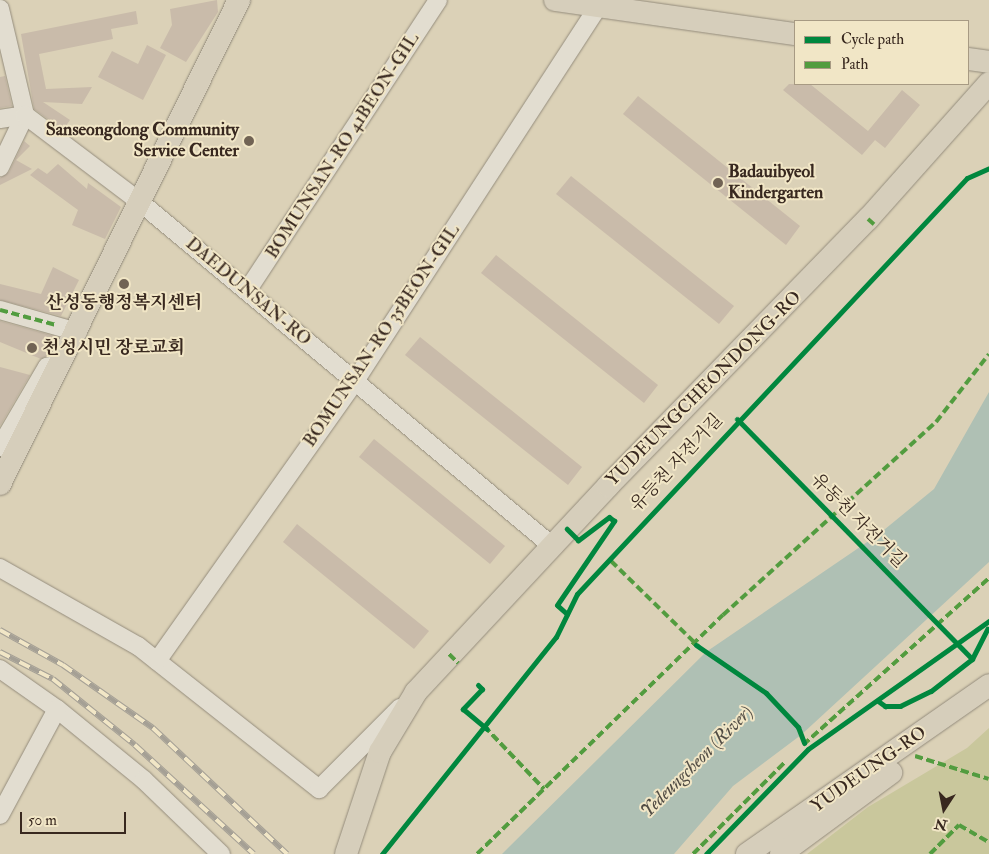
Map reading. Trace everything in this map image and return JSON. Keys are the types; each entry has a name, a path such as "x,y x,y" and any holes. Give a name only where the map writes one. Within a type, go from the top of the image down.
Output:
{"main road":[{"path":"0,484 78,332 239,0"},
{"path":"556,0 600,3 794,34"},
{"path":"969,59 989,62"},
{"name":"YUDEUNGCHEONDONG-RO","path":"346,854 380,752 416,692 551,546 868,219 989,83"},
{"name":"YUDEUNG-RO","path":"747,854 989,685"},
{"name":"YUDEUNG-RO","path":"782,854 989,705"}],"street":[{"name":"BOMUNSAN-RO 41BEON-GIL","path":"247,291 438,0"},
{"name":"BOMUNSAN-RO 35BEON-GIL","path":"157,661 355,380 600,3"},
{"path":"0,9 25,115 0,167"},
{"name":"DAEDUNSAN-RO","path":"25,115 140,202 551,546"},
{"path":"0,119 25,115"},
{"path":"0,310 78,332"},
{"path":"0,447 8,415 47,367 62,363"},
{"path":"0,568 138,646 157,661"},
{"name":"YUDEUNGCHEONDONG-RO","path":"157,661 319,790 416,692"},
{"path":"0,669 57,708 144,780 221,854"},
{"path":"0,815 57,708"}],"shaded area":[{"path":"989,728 989,854 807,854 868,807 967,748"}],"water":[{"name":"Yedeungcheon (River)","path":"989,392 989,562 801,735 733,786 674,854 502,854 706,652 879,534 934,489"}],"building":[{"path":"217,0 218,12 186,62 160,48 172,25 170,9"},
{"path":"136,11 138,24 111,29 113,39 39,54 46,89 92,87 82,104 43,102 70,120 63,130 34,109 21,34"},
{"path":"147,45 166,55 143,100 98,77 112,51 138,64"},
{"path":"5,76 12,106 0,108 0,77"},
{"path":"789,84 811,85 868,131 902,90 920,105 885,148 875,140 862,155 783,90"},
{"path":"638,96 800,226 786,245 623,114"},
{"path":"24,141 30,146 16,160 32,169 0,185 0,178 9,172"},
{"path":"58,164 87,189 88,183 121,207 105,239 72,225 78,210 30,175 38,168 47,174"},
{"path":"571,176 734,306 719,324 556,194"},
{"path":"496,255 658,385 644,403 481,273"},
{"path":"53,267 79,280 61,316 0,300 0,284 41,294"},
{"name":"천성시민 장로교회","path":"0,321 54,336 47,356 41,359 0,342"},
{"path":"420,337 582,467 568,485 405,355"},
{"path":"0,367 30,375 0,426"},
{"path":"374,439 505,546 490,564 359,457"},
{"path":"297,524 429,631 414,649 283,542"}],"railway":[{"path":"0,630 63,665 153,728 287,854"},
{"path":"0,652 53,679 135,745 254,854"}],"marked path":[{"path":"868,219 875,225"},
{"path":"0,310 56,325"},
{"path":"477,854 723,615 936,422 989,354"},
{"path":"611,561 699,647"},
{"path":"803,745 989,578"},
{"path":"449,654 458,663"},
{"path":"484,726 544,789"},
{"path":"915,756 989,779"},
{"path":"693,854 785,762"},
{"path":"930,854 959,825 989,842"}],"cycle path":[{"name":"유등천 자전거길","path":"382,854 556,637 577,594 967,178 989,168"},
{"name":"유동천 자전거길","path":"737,419 972,659"},
{"path":"567,529 578,540 609,517 614,521 557,605 567,614"},
{"path":"706,854 808,749 989,621"},
{"path":"878,701 885,706 900,706 931,691 972,659 987,629"},
{"path":"696,645 766,693 798,727 804,743"},
{"path":"478,685 482,689 463,709 487,729"}],"place":[{"name":"Sanseongdong Community Service Center","path":"249,141"},
{"name":"Badauibyeol Kindergarten","path":"718,183"},
{"name":"산성동행정복지센터","path":"124,284"},
{"name":"천성시민 장로교회","path":"32,348"}]}
